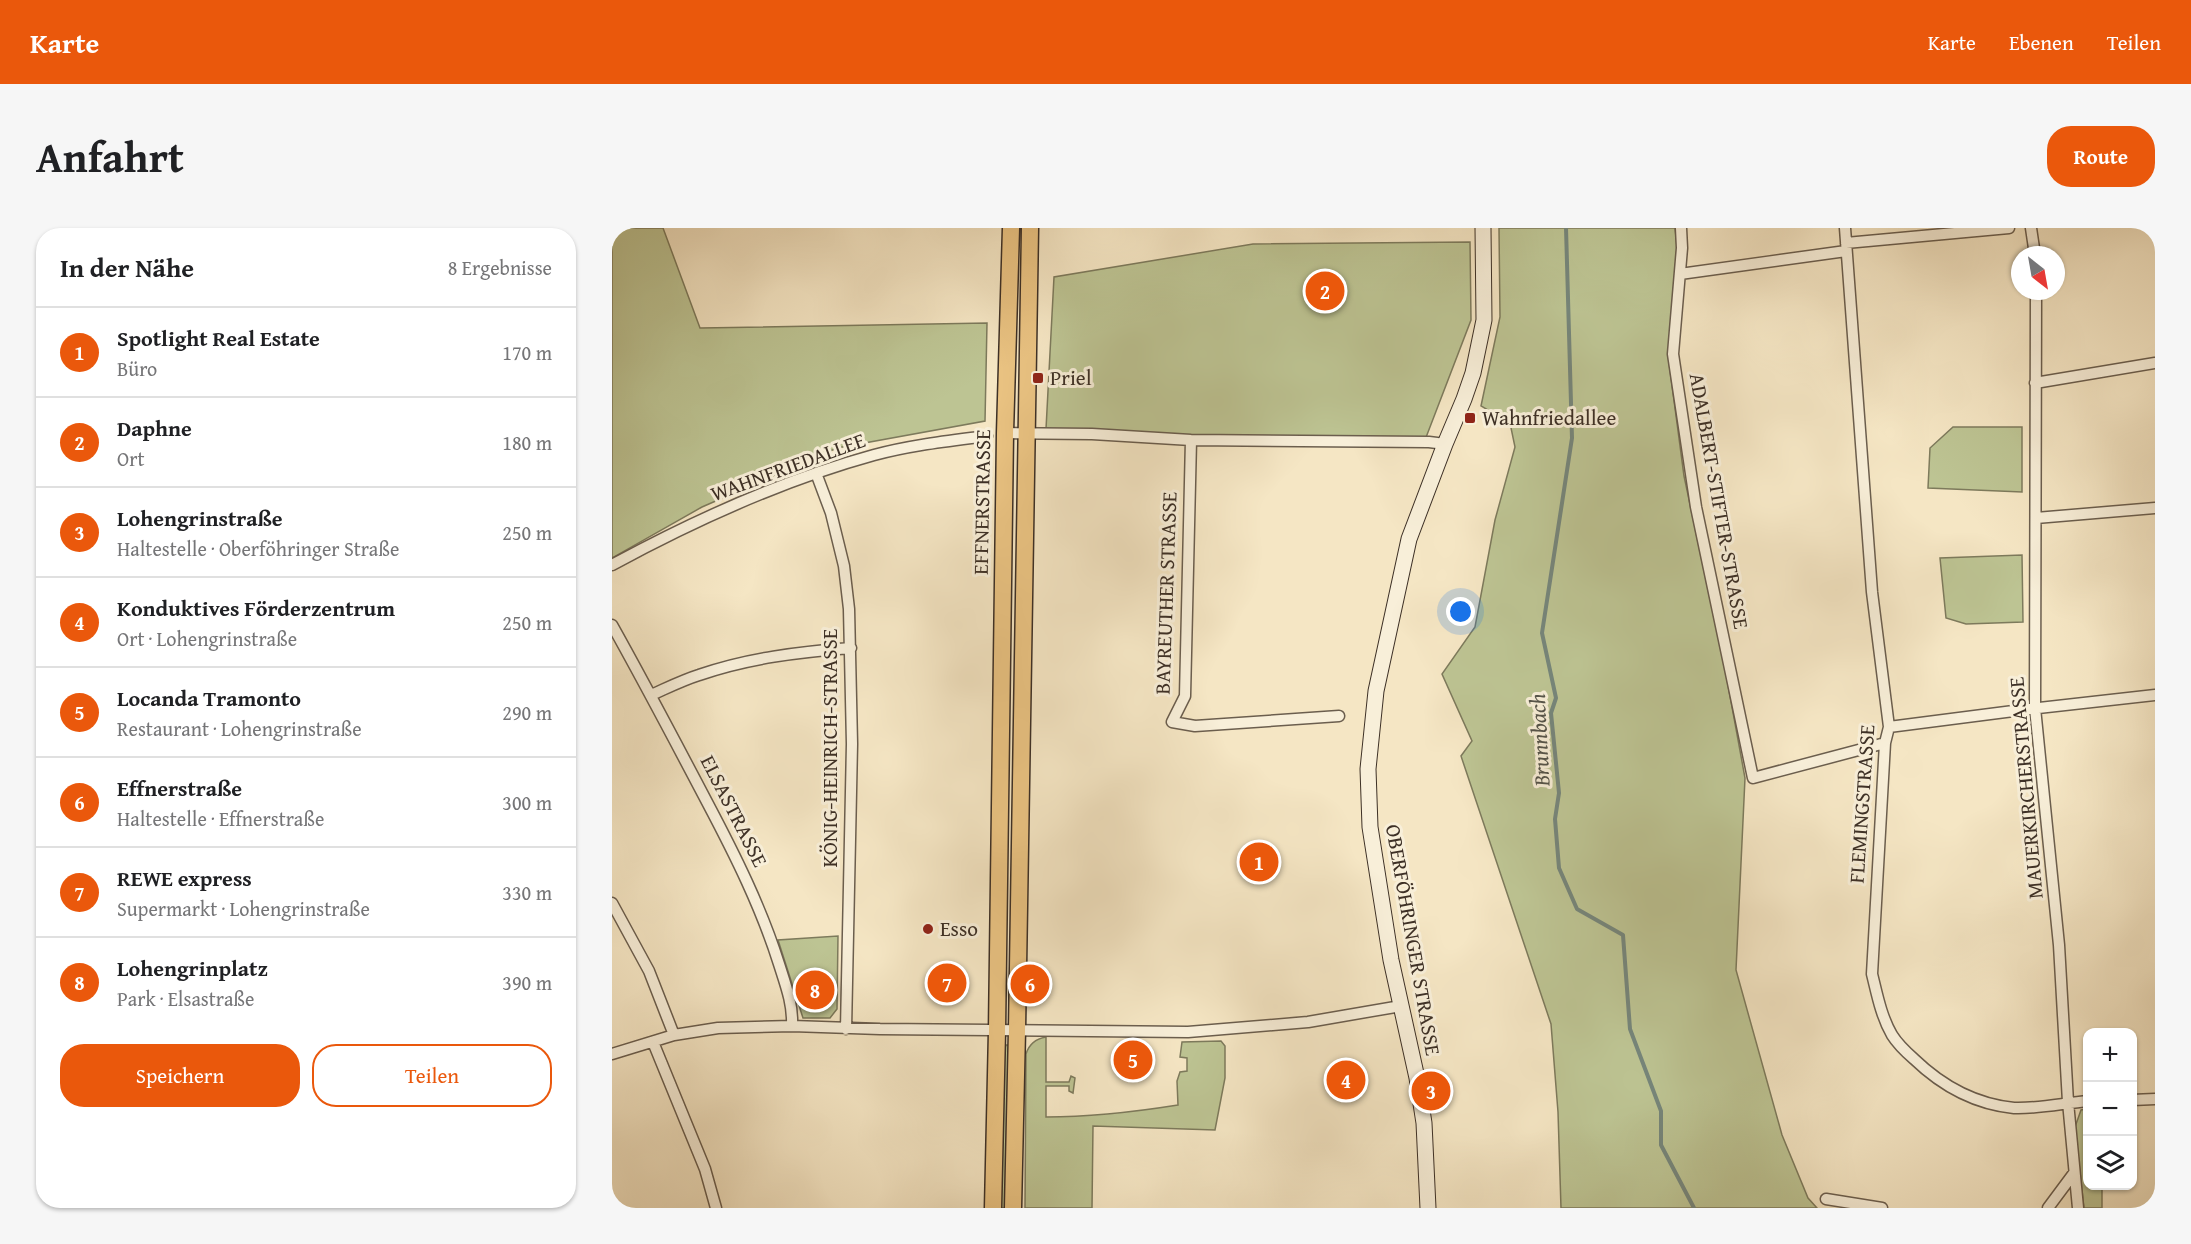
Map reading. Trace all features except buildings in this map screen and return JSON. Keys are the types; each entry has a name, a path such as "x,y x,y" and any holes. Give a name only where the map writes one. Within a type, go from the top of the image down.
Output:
{"main road":[{"name":"EFFNERSTRASSE","path":"993,1208 1005,434 1011,228"},
{"name":"EFFNERSTRASSE","path":"1014,1208 1030,228"},
{"name":"OBERFÖHRINGER STRASSE","path":"1428,1208 1425,1123 1391,960 1370,827 1368,769 1376,691 1409,539 1467,391 1484,320 1483,228"}],"street":[{"name":"ADALBERT-STIFTER-STRASSE","path":"1681,228 1682,248 1673,354 1696,507 1753,778 1885,742"},
{"name":"FLEMINGSTRASSE","path":"1845,228 1872,592 1889,727 1885,742 1872,974 1878,1003 1892,1035 1906,1052 1933,1077 1961,1094 1990,1104 2017,1108 2083,1101"},
{"path":"1680,274 1846,247 2009,228"},
{"path":"2031,228 2034,246"},
{"name":"MAUERKIRCHERSTRASSE","path":"2036,300 2035,708 2059,945 2068,1102 2078,1208"},
{"path":"2035,383 2155,363"},
{"path":"1005,434 1445,444"},
{"name":"WAHNFRIEDALLEE","path":"612,565 654,542 724,510 816,473 875,455 916,446 987,436"},
{"name":"BAYREUTHER STRASSE","path":"1191,440 1185,696 1172,722 1195,726 1339,716"},
{"name":"KÖNIG-HEINRICH-STRASSE","path":"816,473 831,513 844,566 851,648 852,744 846,1029"},
{"path":"2036,518 2155,508"},
{"name":"ELSASTRASSE","path":"612,625 745,875 761,913 793,1008 792,1026"},
{"path":"651,695 697,675 753,660 802,651 851,648"},
{"path":"1889,727 2155,695"},
{"path":"612,903 649,971 674,1035"},
{"path":"612,1054 674,1035 717,1028 792,1026 846,1029 1188,1032 1308,1022 1401,1006"},
{"path":"653,1042 705,1169 716,1208"},
{"path":"2137,1100 2155,1099"},
{"path":"2048,1208 2074,1173"},
{"path":"1826,1199 1882,1208"}],"green space":[{"path":"612,228 663,228 700,328 987,323 985,421 837,448 702,507 612,558"},
{"path":"1499,228 1675,228 1677,247 1668,355 1684,476 1726,674 1745,778 1736,970 1782,1135 1808,1198 1817,1208 1561,1208 1558,1112 1551,1024 1461,756 1472,741 1442,674 1475,627 1495,520 1515,447 1510,423 1481,406 1500,317"},
{"path":"1470,242 1471,320 1425,440 1192,436 1046,429 1054,277 1253,244"},
{"path":"1953,427 2022,427 2022,492 1928,488 1930,448"},
{"path":"2022,555 2023,622 1966,624 1946,618 1940,558"},
{"path":"838,936 837,1009 830,1018 803,1018 778,940"},
{"path":"1046,1037 1046,1082 1069,1082 1071,1076 1075,1078 1073,1093 1069,1091 1069,1086 1046,1086 1046,1117 1112,1114 1178,1105 1177,1081 1180,1072 1187,1071 1187,1058 1180,1057 1182,1042 1221,1041 1225,1046 1225,1078 1215,1130 1093,1126 1092,1208 1025,1208 1026,1054 1033,1042"},
{"path":"1006,1045 1009,1045 1007,1208 1001,1208 1004,1051"},
{"path":"2083,1110 2083,1190 2102,1190 2102,1208 2084,1208 2075,1127"}],"waterway":[{"name":"Brunnbach","path":"1566,228 1572,438 1542,633 1556,698 1551,713 1559,793 1555,819 1559,868 1577,909 1623,935 1630,1029 1661,1111 1661,1145 1694,1208"}],"place":[{"name":"Daphne","path":"1325,291"},
{"name":"Priel","path":"1038,378"},
{"name":"Wahnfriedallee","path":"1470,418"},
{"name":"Spotlight Real Estate","path":"1259,862"},
{"name":"Esso","path":"928,929"},
{"name":"REWE express","path":"947,983"},
{"name":"Effnerstraße","path":"1030,984"},
{"name":"Lohengrinplatz","path":"815,990"},
{"name":"Locanda Tramonto","path":"1133,1060"},
{"name":"Konduktives Förderzentrum","path":"1346,1080"},
{"name":"Lohengrinstraße","path":"1431,1091"}]}
